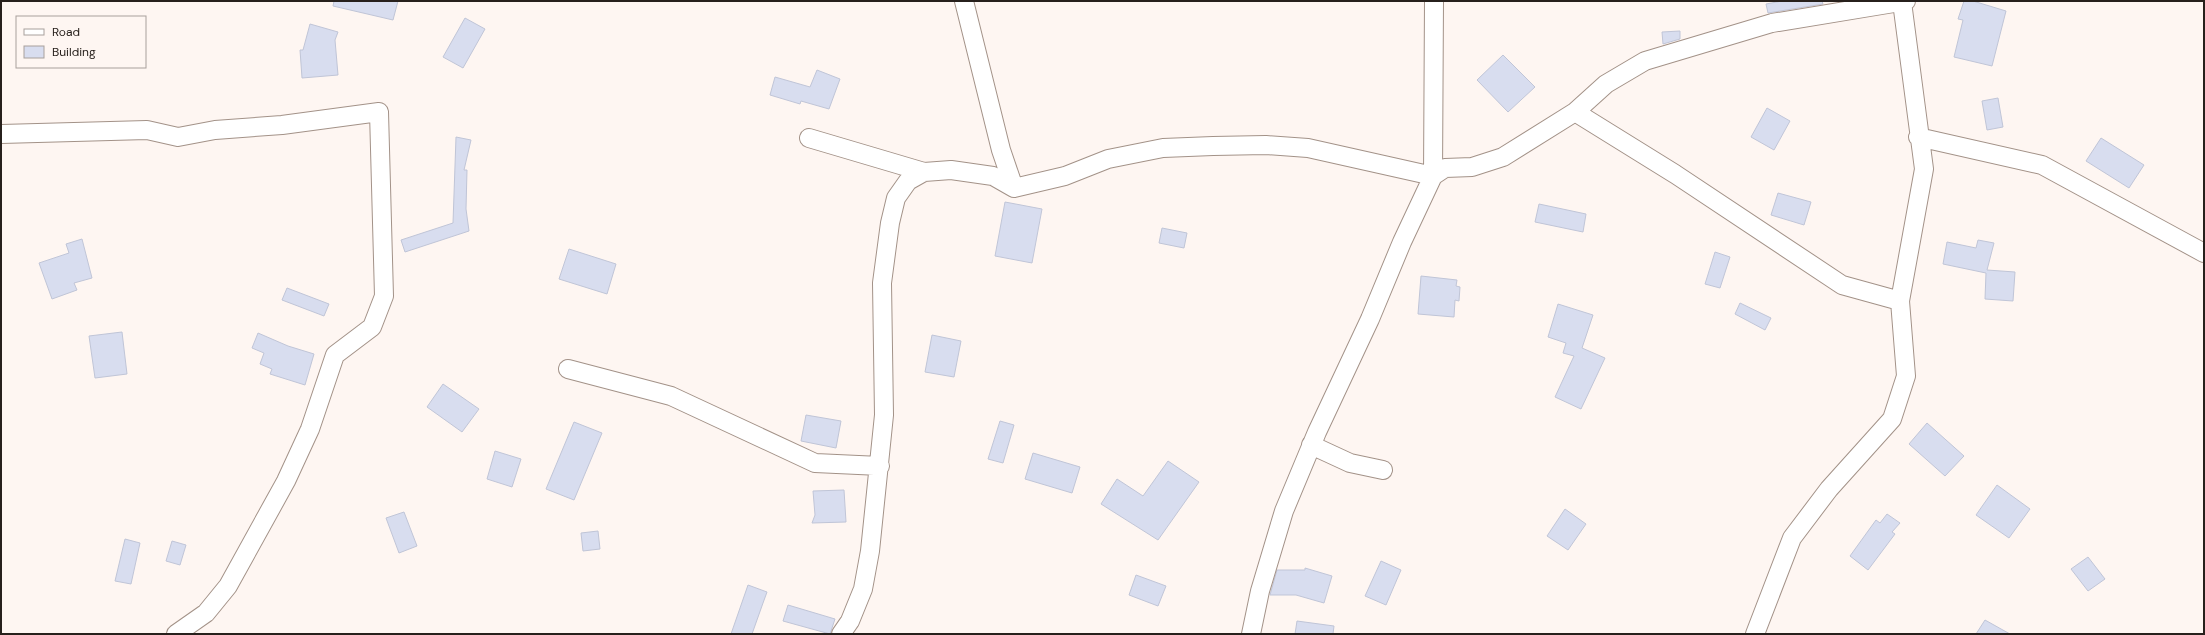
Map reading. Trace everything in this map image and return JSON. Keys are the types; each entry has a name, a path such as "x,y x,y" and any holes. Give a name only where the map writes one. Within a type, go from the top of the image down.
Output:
{"street":[{"path":"964,1 1001,150 1014,188"},
{"path":"1251,634 1260,591 1284,511 1311,445 1370,320 1402,242 1433,176 1434,1"},
{"path":"809,138 924,172 951,170 993,176 1014,188 1065,176 1108,159 1163,148 1213,146 1266,145 1308,148 1433,176 1445,168 1472,167 1504,157 1575,112 1606,84 1645,61 1772,24 1904,2 1918,137 1924,169 1900,301 1906,376 1892,419 1829,489 1792,538 1755,634"},
{"path":"1,134 147,130 178,137 215,130 282,125 379,112 384,296 372,327 335,355 310,430 286,481 228,586 206,613 176,634"},
{"path":"1575,112 1675,174 1842,285 1900,301"},
{"path":"1918,137 2042,165 2204,253"},
{"path":"841,634 850,621 863,589 870,551 880,466 884,415 882,283 890,223 896,198 908,180 924,172"},
{"path":"568,369 671,396 815,463 880,466"},
{"path":"1311,445 1350,463 1383,470"}],"building":[{"path":"334,1 398,1 393,20 333,6"},
{"path":"1782,1 1822,1 1823,4 1768,13 1766,4"},
{"path":"1964,1 1973,1 2006,11 1992,66 1954,57 1963,20 1958,19"},
{"path":"465,18 485,29 463,68 443,57"},
{"path":"310,24 338,32 335,40 338,75 302,78 300,50 303,50"},
{"path":"1680,31 1680,39 1663,44 1662,32"},
{"path":"1503,55 1535,87 1508,112 1477,80"},
{"path":"817,70 840,79 829,109 801,101 800,104 770,95 775,77 810,87"},
{"path":"1998,98 2003,127 1987,130 1982,101"},
{"path":"1767,108 1790,121 1774,150 1751,137"},
{"path":"456,137 471,140 464,170 467,170 466,209 469,231 405,252 401,240 453,223"},
{"path":"2101,138 2144,165 2129,188 2086,161"},
{"path":"1778,193 1811,202 1804,225 1771,215"},
{"path":"1005,202 1042,209 1032,263 995,256"},
{"path":"1539,204 1586,214 1583,232 1535,222"},
{"path":"1162,228 1187,233 1184,248 1159,243"},
{"path":"82,239 92,278 74,283 77,290 52,299 39,263 69,253 66,244"},
{"path":"1978,240 1994,243 1987,270 2015,272 2013,301 1985,299 1986,273 1943,264 1947,242 1976,248"},
{"path":"569,249 616,264 607,294 559,279"},
{"path":"1715,252 1730,257 1720,288 1705,284"},
{"path":"1421,276 1457,280 1456,286 1460,287 1459,301 1455,300 1454,317 1418,314"},
{"path":"287,288 329,304 324,316 282,300"},
{"path":"1740,303 1771,318 1765,330 1735,314"},
{"path":"1558,304 1593,315 1582,348 1605,358 1581,409 1555,397 1574,356 1563,353 1566,343 1548,337"},
{"path":"122,332 127,374 95,378 89,336"},
{"path":"258,333 288,346 314,354 305,385 270,374 272,369 260,364 264,353 252,348"},
{"path":"932,335 961,341 954,377 925,372"},
{"path":"443,384 479,409 462,432 427,407"},
{"path":"806,415 841,421 836,448 801,441"},
{"path":"1000,421 1014,425 1003,463 988,459"},
{"path":"574,422 602,433 574,500 546,489"},
{"path":"1927,423 1964,456 1945,476 1909,444"},
{"path":"495,451 521,459 512,487 487,479"},
{"path":"1033,453 1080,467 1072,493 1025,479"},
{"path":"1168,461 1199,482 1158,540 1101,504 1117,479 1143,496"},
{"path":"1997,485 2030,509 2009,538 1976,515"},
{"path":"844,490 846,522 812,523 815,515 813,491"},
{"path":"1565,509 1586,524 1568,550 1547,536"},
{"path":"404,512 417,546 399,553 386,518"},
{"path":"1887,514 1900,523 1892,532 1895,534 1868,570 1850,556 1876,520 1880,523"},
{"path":"598,531 600,549 583,551 581,533"},
{"path":"125,539 140,543 131,584 115,581"},
{"path":"172,541 186,545 180,565 166,561"},
{"path":"2088,557 2105,579 2088,591 2071,569"},
{"path":"1381,561 1401,570 1386,605 1365,596"},
{"path":"1305,568 1332,576 1324,603 1296,595 1270,595 1277,570 1305,570"},
{"path":"1136,575 1166,586 1158,606 1129,595"},
{"path":"748,585 767,592 752,634 731,634"},
{"path":"788,605 835,619 830,634 783,621"},
{"path":"1985,620 2010,634 1976,634"},
{"path":"1297,621 1334,626 1333,634 1295,634"}]}
